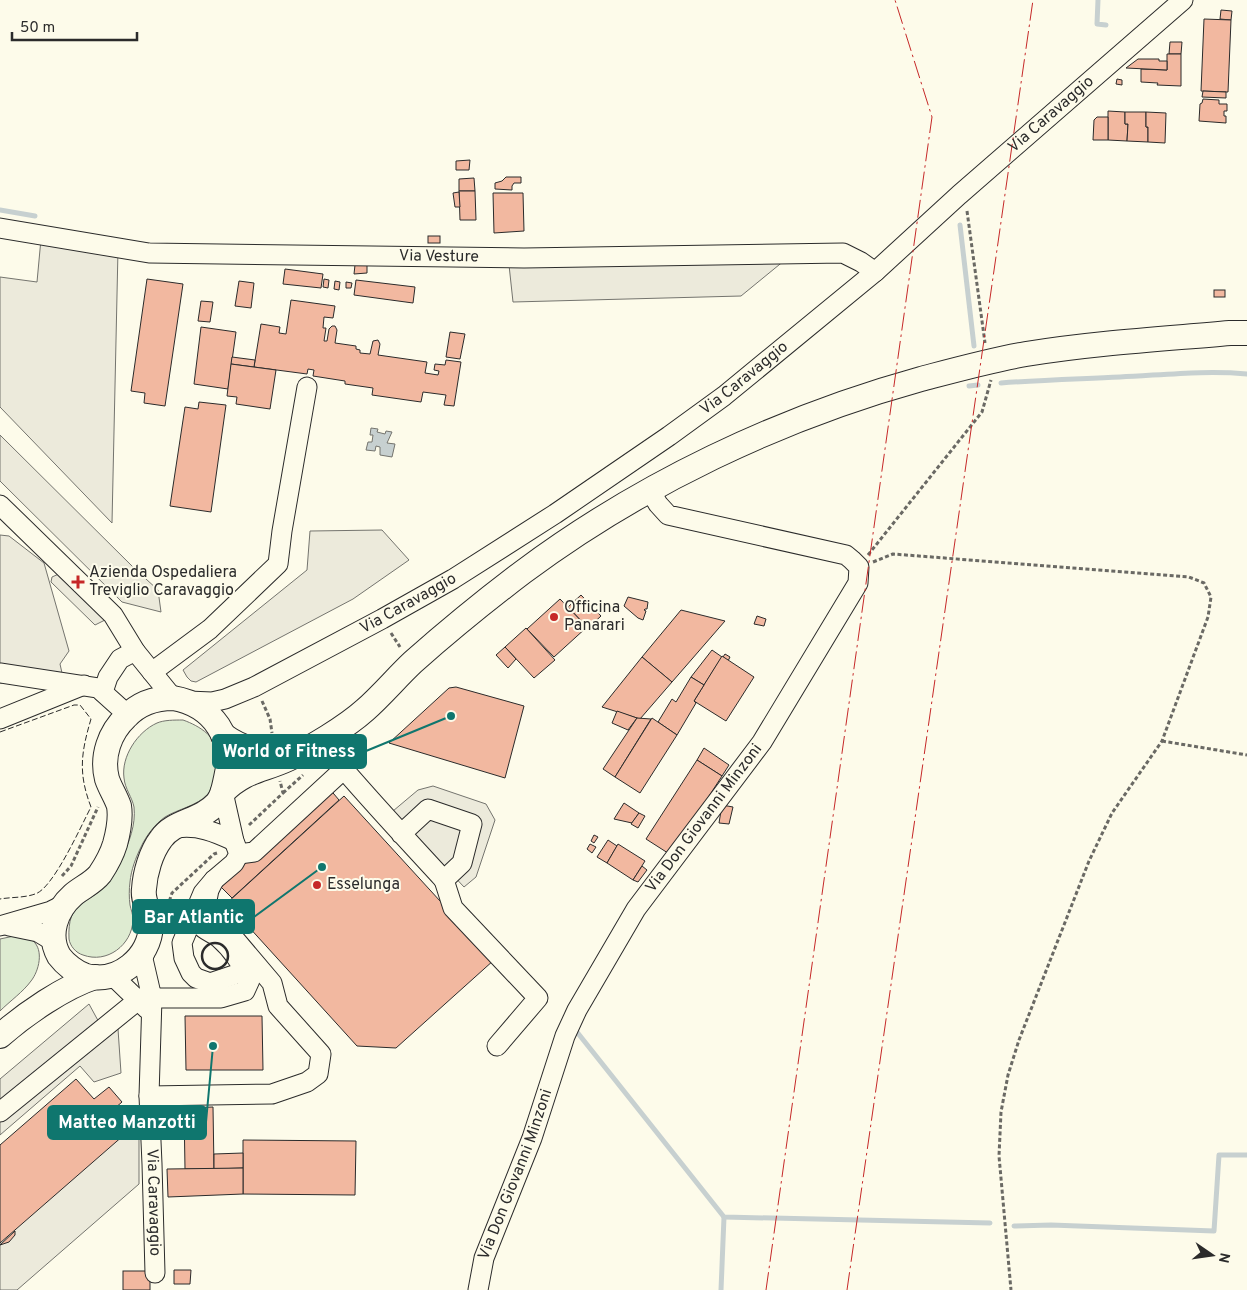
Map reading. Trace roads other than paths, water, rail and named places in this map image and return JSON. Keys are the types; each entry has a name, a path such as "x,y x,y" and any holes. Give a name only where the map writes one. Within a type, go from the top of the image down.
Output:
{"main road":[{"name":"Via Caravaggio","path":"223,792 238,778 287,760 319,742 364,711 412,664 524,571 650,490 727,451 790,423 869,394 950,371 1023,354 1087,346 1247,332"},
{"name":"Via Caravaggio","path":"181,700 206,711 222,734 229,754 228,771 223,792 218,801 202,816 172,828 160,839 146,873 143,891 151,923 150,938 138,961 127,968 80,982 64,990 3,1033 48,986 53,973 55,945 53,932 56,919 73,895 99,875 115,844 119,807 107,779 106,760 112,732 128,715 150,701 181,700"},
{"name":"Via Caravaggio","path":"222,734 243,747 268,753 319,742"},
{"path":"55,945 62,960 72,969 85,976 102,976"}],"street":[{"name":"Via Caravaggio","path":"181,700 212,702 225,699 254,687 382,619 453,579 555,514 669,436 724,396 876,272 959,195 1183,0"},
{"name":"Via Vesture","path":"0,228 149,253 505,258 843,253 876,272"},
{"path":"152,672 210,629 278,564 307,387"},
{"name":"Via Don Giovanni Minzoni","path":"478,1290 484,1258 532,1138 565,1036 577,1010 636,910 762,742 858,583 859,567 846,555 668,515 658,504 650,490"},
{"path":"0,505 112,615 127,624 135,651 152,672 181,700"},
{"path":"0,527 24,530"},
{"path":"103,692 108,677 120,659 135,651"},
{"path":"0,673 98,688 128,715"},
{"path":"0,719 84,685"},
{"name":"Via Caravaggio","path":"222,734 227,713 254,687"},
{"path":"0,710 32,706"},
{"path":"319,742 444,880 453,908 538,998 497,1046"},
{"path":"169,831 176,828 196,827 214,832 236,847 254,852 344,769"},
{"path":"208,886 203,917 193,943 193,958 203,975 220,974 227,967 233,967 210,983 196,978 191,973 184,958 182,943 208,886 234,863 236,847 223,792"},
{"path":"401,834 428,809 472,824 462,863 444,880"},
{"path":"149,1096 272,1094 307,1082 318,1074 321,1054 278,1006 272,982 206,906 208,886"},
{"path":"1,926 51,911 65,904"},
{"path":"0,1112 148,1001 221,998 245,992 250,980 231,949 217,936 200,925"},
{"path":"1,926 38,932 55,945"},
{"name":"Via Caravaggio","path":"146,948 143,958 148,1001 154,1273"},
{"path":"102,976 123,985 148,1001"}],"waterway":[{"path":"1098,0 1097,24 1106,25"},
{"path":"0,210 35,216"},
{"path":"960,225 974,346"},
{"path":"1001,383 1200,373 1247,374"},
{"path":"969,386 978,385"},
{"path":"573,1027 724,1217 990,1223"},
{"path":"1014,1226 1051,1225 1214,1231 1219,1155 1247,1155"},
{"path":"721,1290 724,1217"}],"place":[{"name":"Azienda Ospedaliera Treviglio Caravaggio","path":"78,582"},
{"name":"Officina Panarari","path":"554,617"},
{"name":"World of Fitness","path":"451,716"},
{"name":"Bar Atlantic","path":"322,867"},
{"name":"Esselunga","path":"317,885"},
{"name":"Matteo Manzotti","path":"213,1046"}]}
